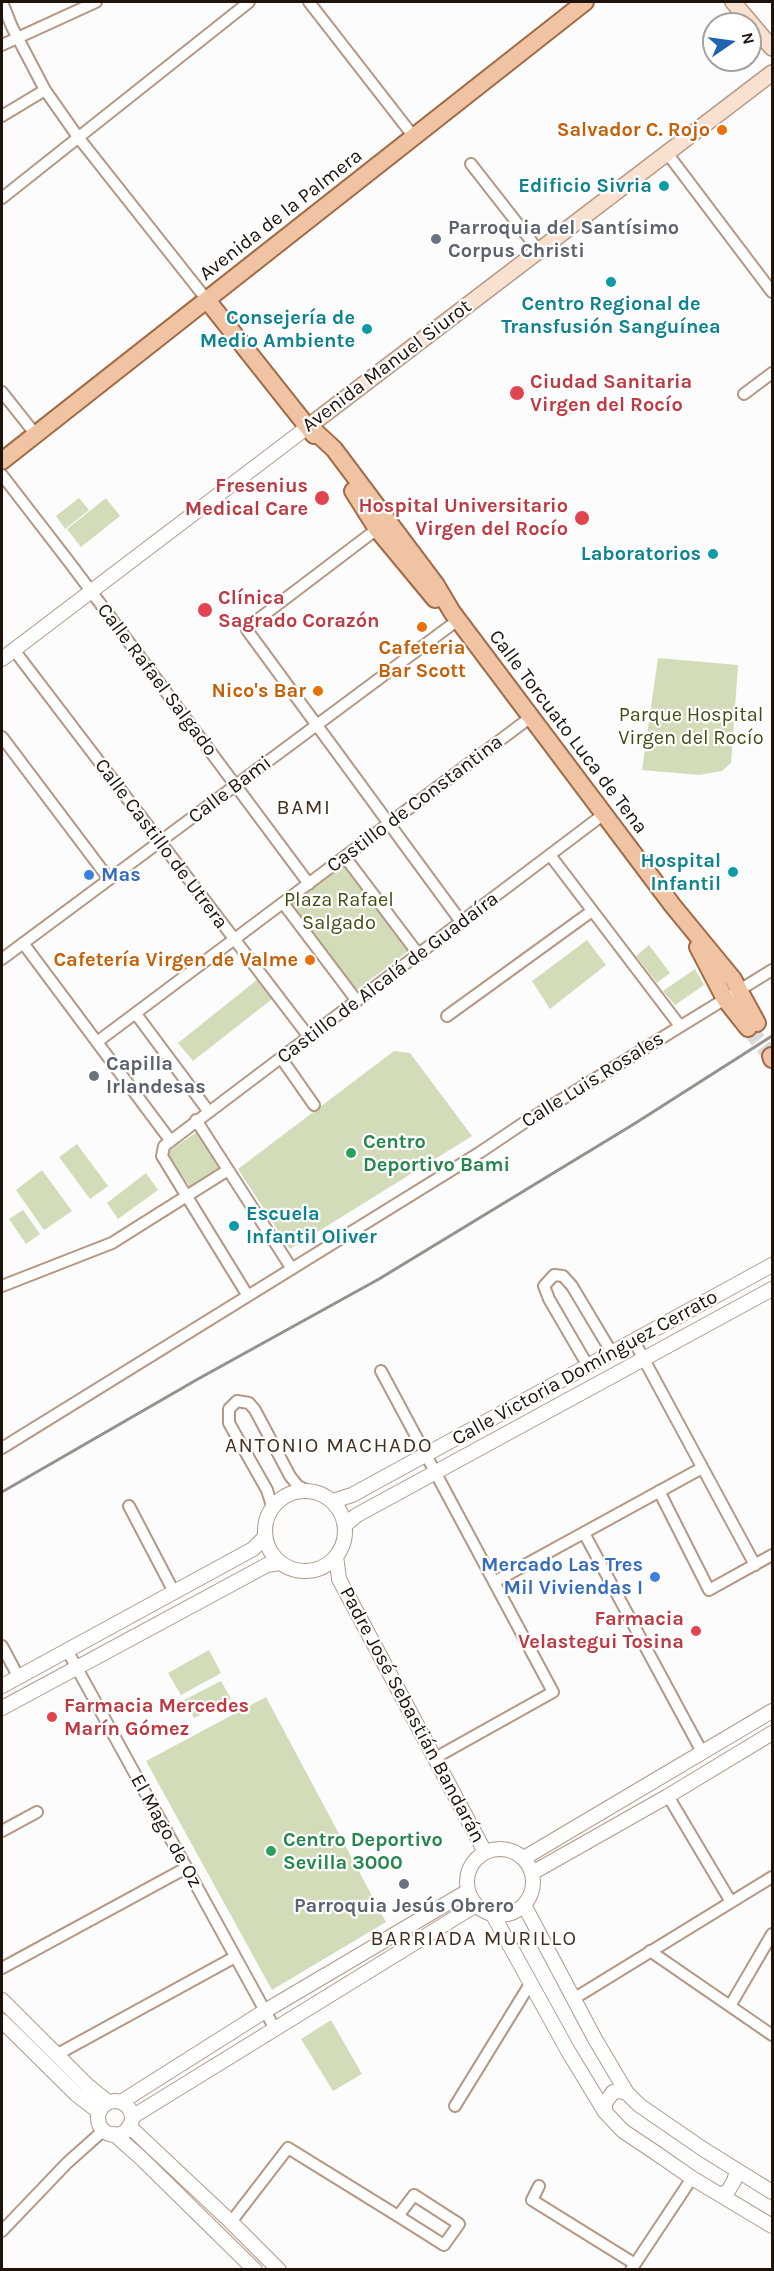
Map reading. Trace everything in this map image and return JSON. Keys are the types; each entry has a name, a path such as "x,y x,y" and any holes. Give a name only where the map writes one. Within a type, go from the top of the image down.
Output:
{"main road":[{"name":"Avenida de la Palmera","path":"2,461 585,2"},
{"path":"733,2 772,48"},
{"name":"Avenida Manuel Siurot","path":"309,426 772,73"},
{"name":"Calle Torcuato Luca de Tena","path":"207,300 309,426 377,529 428,593 455,616"},
{"name":"Calle Torcuato Luca de Tena","path":"309,426 334,449 436,585 455,616 673,906 752,1026"}],"street":[{"name":"Calle Torcuato Luca de Tena","path":"2,2 17,38 45,90 78,137 207,300"},
{"path":"2,45 96,2"},
{"path":"2,198 249,2"},
{"path":"309,2 414,136"},
{"path":"2,116 45,90"},
{"path":"667,153 772,292"},
{"path":"471,164 538,251"},
{"path":"744,394 772,373"},
{"path":"2,392 36,435"},
{"name":"Avenida Manuel Siurot","path":"2,659 309,426"},
{"name":"Calle Rafael Salgado","path":"2,475 309,884"},
{"path":"377,529 247,630 462,923"},
{"name":"Calle Bami","path":"2,959 236,786 455,616"},
{"name":"Calle Castillo de Utrera","path":"14,650 309,1037"},
{"name":"Castillo de Constantina","path":"97,1042 531,717"},
{"path":"2,737 109,879"},
{"name":"Castillo de Alcalá de Guadaíra","path":"170,1140 462,923 604,814"},
{"path":"550,855 680,1026"},
{"path":"345,857 418,955"},
{"path":"283,903 357,1001"},
{"path":"447,1016 592,911"},
{"path":"23,943 170,1140 164,1146 162,1156 248,1296"},
{"name":"Calle Luis Rosales","path":"2,1448 772,970"},
{"path":"136,1014 209,1112"},
{"path":"281,1058 314,1105"},
{"path":"196,1120 292,1269"},
{"path":"2,1286 112,1243 228,1170"},
{"name":"Calle Victoria Domínguez Cerrato","path":"333,1502 352,1495 426,1455 772,1264"},
{"path":"588,1366 549,1299 544,1286 554,1275 563,1276 572,1286 612,1353"},
{"name":"Calle Victoria Domínguez Cerrato","path":"345,1525 357,1515 772,1289"},
{"path":"634,1341 755,1565"},
{"path":"381,1371 553,1692 435,1758"},
{"path":"272,1506 267,1490 229,1423 229,1408 237,1401 243,1400 249,1403 255,1410 290,1476 298,1486 306,1490"},
{"path":"494,1582 702,1468"},
{"path":"306,1490 316,1491 333,1502 341,1512 345,1525 342,1546 336,1556 315,1570 297,1570 280,1563 272,1554 265,1537 266,1521 272,1506 287,1494 306,1490"},
{"path":"659,1491 710,1590 772,1555"},
{"path":"129,1506 174,1592"},
{"path":"584,1533 714,1768"},
{"path":"2,1686 253,1549 265,1537"},
{"name":"Padre José Sebastián Bandarán","path":"336,1556 339,1579 485,1852"},
{"path":"2,1708 267,1565 280,1563"},
{"name":"Padre José Sebastián Bandarán","path":"315,1570 329,1572 339,1579"},
{"path":"2,1646 18,1676"},
{"name":"El Mago de Oz","path":"67,1650 275,2029"},
{"path":"524,1858 772,1710"},
{"path":"532,1873 668,1796 772,1733"},
{"path":"685,1762 700,1777"},
{"path":"668,1796 731,1902"},
{"path":"2,1831 37,1812"},
{"path":"495,1848 506,1849 524,1858 532,1873 533,1885 524,1905 515,1912 493,1915 476,1905 466,1882 471,1865 485,1852 495,1848"},
{"path":"2,1968 186,1868"},
{"path":"574,1998 772,1877"},
{"path":"255,2270 98,2122 109,2105 468,1891"},
{"path":"2,2231 67,2163 109,2132 124,2132 130,2122 476,1905"},
{"path":"524,1905 595,2039 627,2093 639,2105 737,2170 771,2188"},
{"path":"493,1915 530,1984 605,2112 623,2131 692,2178 772,2226"},
{"path":"729,2006 772,1934"},
{"path":"650,1952 772,2035"},
{"path":"56,2055 235,1957"},
{"path":"455,2106 530,1984"},
{"path":"2,2000 109,2105"},
{"path":"2,2021 77,2095 129,2110 130,2122 279,2270"},
{"path":"605,2112 605,2103 613,2092 627,2093"},
{"path":"231,2222 288,2148 444,2245 459,2224 414,2195 398,2216"},
{"path":"720,2195 728,2191 737,2170"},
{"path":"539,2186 532,2200 633,2267 692,2178"}],"green space":[{"path":"79,498 89,510 65,529 56,516"},
{"path":"106,498 120,516 81,547 67,529"},
{"name":"Parque Hospital Virgen del Rocío","path":"658,658 738,665 731,763 722,771 699,775 642,770"},
{"name":"Plaza Rafael Salgado","path":"346,860 411,949 354,992 288,904"},
{"path":"587,940 606,965 550,1009 532,981"},
{"path":"649,945 670,973 657,983 636,956"},
{"path":"695,969 704,985 675,1005 663,991"},
{"path":"258,979 272,999 193,1061 178,1043"},
{"name":"Centro Deportivo Bami","path":"394,1051 410,1053 472,1136 290,1249 238,1169"},
{"path":"197,1132 220,1167 190,1187 167,1152"},
{"path":"77,1144 108,1186 90,1199 59,1157"},
{"path":"42,1170 72,1211 44,1230 16,1190"},
{"path":"146,1173 158,1190 118,1219 107,1203"},
{"path":"23,1210 40,1234 26,1244 9,1219"},
{"path":"209,1650 221,1673 181,1695 168,1673"},
{"path":"221,1681 231,1699 194,1718 184,1700"},
{"name":"Centro Deportivo Sevilla 3000","path":"266,1697 386,1922 272,1990 146,1761"},
{"path":"331,2020 362,2074 333,2091 301,2039"}],"tunnel":[{"path":"748,1028 771,1056"}],"railway":[{"path":"2,1492 198,1379 379,1279 634,1124 772,1036"}],"place":[{"name":"Salvador C. Rojo","path":"722,130"},
{"name":"Edificio Sivria","path":"664,186"},
{"name":"Parroquia del Santísimo Corpus Christi","path":"436,239"},
{"name":"Centro Regional de Transfusión Sanguínea","path":"611,282"},
{"name":"Consejería de Medio Ambiente","path":"367,329"},
{"name":"Ciudad Sanitaria Virgen del Rocío","path":"517,393"},
{"name":"Fresenius Medical Care","path":"322,498"},
{"name":"Hospital Universitario Virgen del Rocío","path":"582,518"},
{"name":"Laboratorios","path":"713,554"},
{"name":"Clínica Sagrado Corazón","path":"205,610"},
{"name":"Cafeteria Bar Scott","path":"422,627"},
{"name":"Nico's Bar","path":"318,691"},
{"name":"Hospital Infantil","path":"733,872"},
{"name":"Mas","path":"89,875"},
{"name":"Cafetería Virgen de Valme","path":"310,960"},
{"name":"Capilla Irlandesas","path":"94,1076"},
{"name":"Centro Deportivo Bami","path":"351,1153"},
{"name":"Escuela Infantil Oliver","path":"234,1226"},
{"name":"Mercado Las Tres Mil Viviendas I","path":"655,1577"},
{"name":"Farmacia Velastegui Tosina","path":"696,1631"},
{"name":"Farmacia Mercedes Marín Gómez","path":"52,1717"},
{"name":"Centro Deportivo Sevilla 3000","path":"271,1851"},
{"name":"Parroquia Jesús Obrero","path":"404,1884"}],"district":[{"name":"BAMI","path":"304,808"},
{"name":"ANTONIO MACHADO","path":"329,1446"},
{"name":"BARRIADA MURILLO","path":"474,1939"}]}
